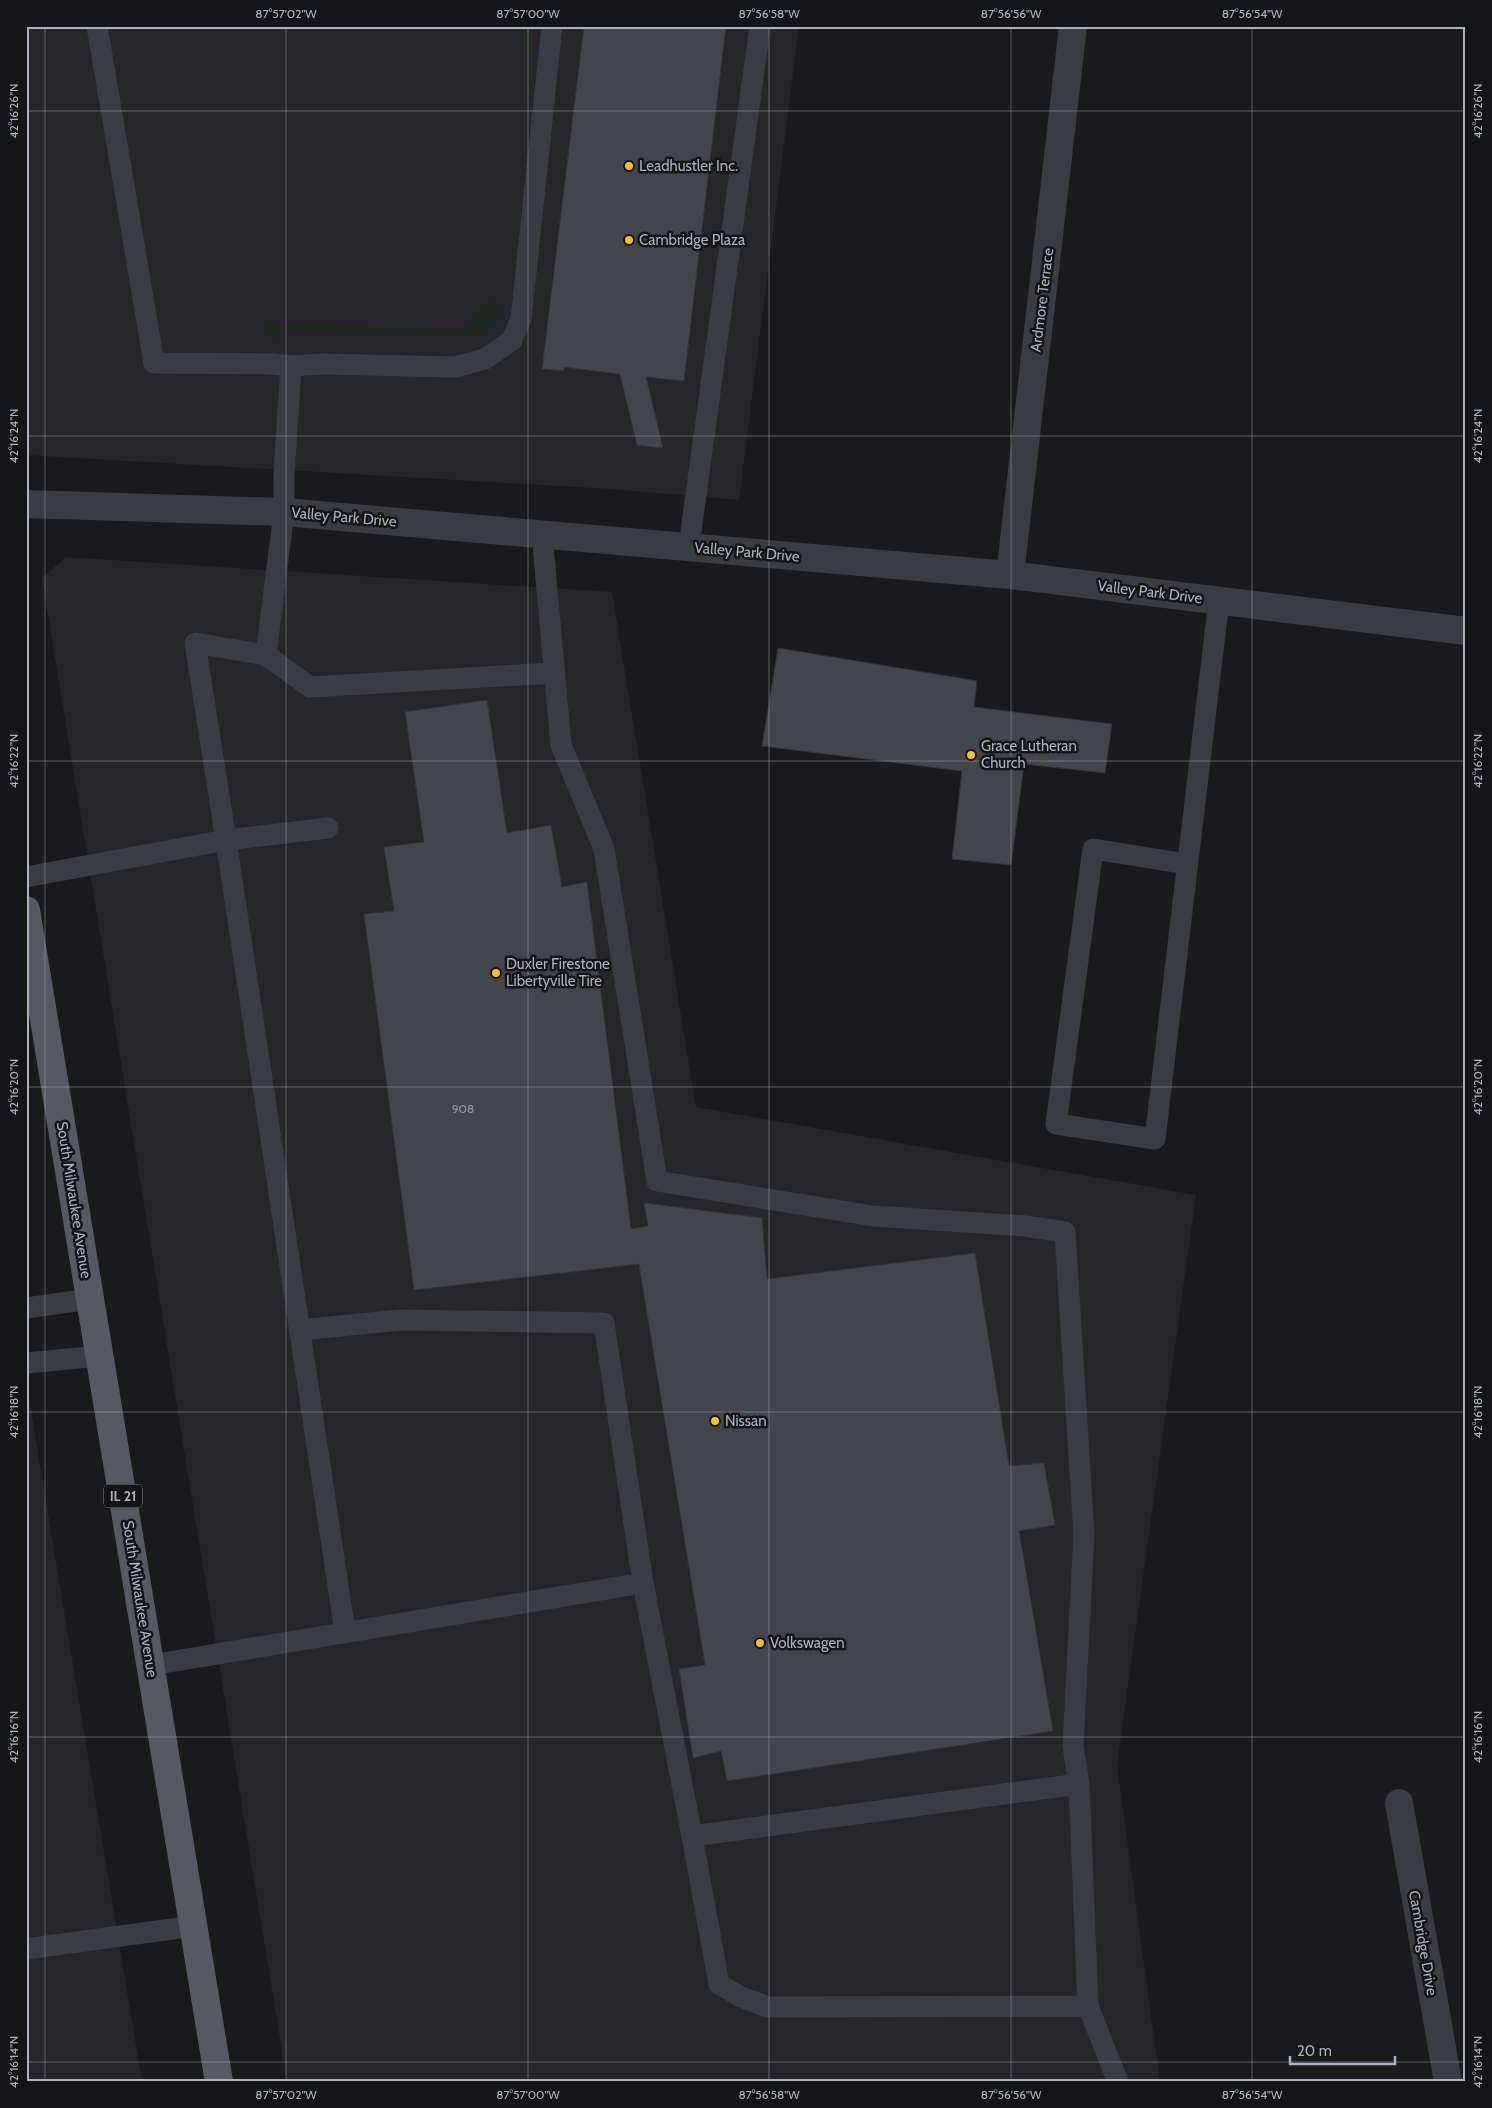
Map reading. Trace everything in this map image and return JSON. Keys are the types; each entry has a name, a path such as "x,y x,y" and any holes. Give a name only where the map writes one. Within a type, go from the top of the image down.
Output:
{"main road":[{"name":"South Milwaukee Avenue","path":"26,910 219,2082"}],"street":[{"name":"Ardmore Terrace","path":"1010,575 1073,26"},
{"name":"Valley Park Drive","path":"26,504 284,512 689,546 1010,575 1466,631"},
{"name":"Cambridge Drive","path":"1399,1804 1448,2082"}],"lane":[{"path":"97,26 154,363 456,367 485,359 512,340 521,319 552,26"},
{"path":"689,546 760,26"},
{"path":"266,655 284,512 284,474 291,366"},
{"path":"542,534 561,745 604,849 657,1180 873,1216 1025,1226 1066,1232 1084,1534 1073,1746 1079,1784 1088,2006 1118,2082"},
{"path":"1187,864 1093,849 1056,1124 1155,1139 1218,600"},
{"path":"345,1632 226,840 194,643 266,655 310,687 554,673"},
{"path":"26,877 226,840 328,828"},
{"path":"26,1308 90,1299"},
{"path":"300,1330 400,1320 604,1323 643,1583 719,1984 741,1997 768,2007 1088,2006"},
{"path":"26,1363 100,1356"},
{"path":"151,1665 643,1583"},
{"path":"692,1836 1079,1784"},
{"path":"26,1949 194,1926"}],"shaded area":[{"name":"Cambridge Plaza","path":"26,26 799,26 739,500 610,489 26,455"},
{"path":"514,26 531,26 532,54 528,54"},
{"path":"485,302 502,304 490,327 481,333 466,337 282,329 275,340 262,333 269,320 280,327 283,323 462,332"},
{"path":"66,557 612,592 696,1107 1196,1195 1117,1765 1160,2082 287,2082 42,578"},
{"path":"26,1380 142,2082 26,2082"}],"building":[{"name":"Cambridge Plaza","path":"584,26 726,26 684,381 646,377 663,448 637,445 620,374 564,367 564,371 542,369"},
{"name":"Grace Lutheran Church","path":"778,648 977,681 974,707 1112,724 1105,773 1024,764 1011,865 952,859 962,771 762,746"},
{"path":"487,700 507,833 551,825 562,887 587,882 631,1229 648,1226 644,1203 762,1218 767,1279 975,1253 1009,1466 1044,1463 1055,1525 1019,1531 1053,1731 727,1781 721,1751 693,1758 679,1669 705,1665 639,1264 414,1290 364,914 394,911 384,847 424,842 405,712"}],"place":[{"name":"Leadhustler Inc.","path":"629,166"},
{"name":"Cambridge Plaza","path":"629,240"},
{"name":"Grace Lutheran Church","path":"971,755"},
{"name":"Duxler Firestone Libertyville Tire","path":"496,973"},
{"name":"Nissan","path":"715,1421"},
{"name":"Volkswagen","path":"760,1643"}]}
